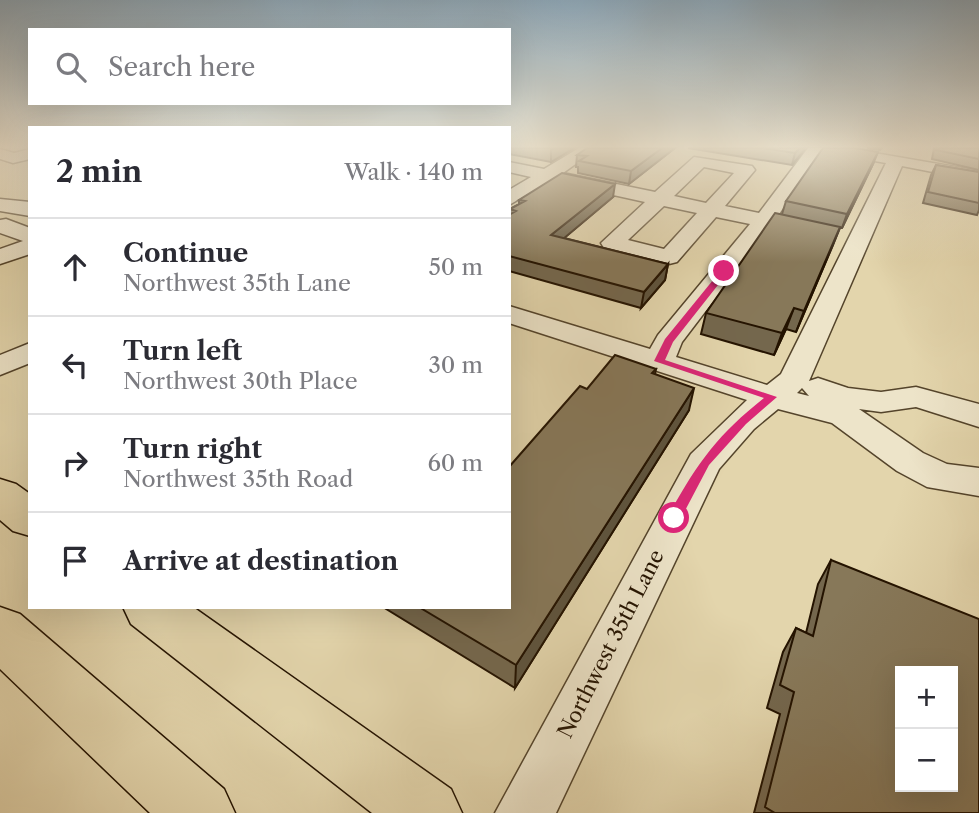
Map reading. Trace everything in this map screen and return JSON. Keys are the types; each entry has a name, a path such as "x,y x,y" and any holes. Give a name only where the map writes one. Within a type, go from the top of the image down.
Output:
{"main road":[{"path":"0,496 28,517"},
{"path":"153,609 427,813"},
{"path":"0,632 200,813"}],"street":[{"path":"511,198 530,186"},
{"path":"592,186 860,241"},
{"path":"673,186 611,243 669,257 731,186"},
{"path":"664,351 794,186"},
{"name":"Northwest 35th Lane","path":"525,813 704,463 742,421 783,388 860,241 872,186"},
{"path":"0,257 28,247"},
{"path":"511,295 664,351 783,388 844,415 910,462 940,477 979,482"},
{"path":"511,314 664,351"},
{"path":"0,366 28,353"},
{"path":"783,388 881,402 916,397 949,404 979,416"}],"building":[{"path":"541,186 613,186 551,235 668,264 644,292 511,257 511,214 516,211 511,208 525,201 519,200"},
{"path":"797,186 861,186 847,214 786,201"},
{"path":"930,186 979,186 979,203 928,192"},
{"path":"775,213 840,227 804,311 794,308 782,333 706,313"},
{"path":"615,355 656,369 652,373 694,388 516,665 422,609 511,609 511,465 580,386 587,389"},
{"path":"831,560 979,619 979,813 775,813 765,807 794,692 780,685 796,628 813,636"}],"route":[{"path":"674,518 704,463 742,421 772,397 659,361 668,341 678,332 724,271"}]}
